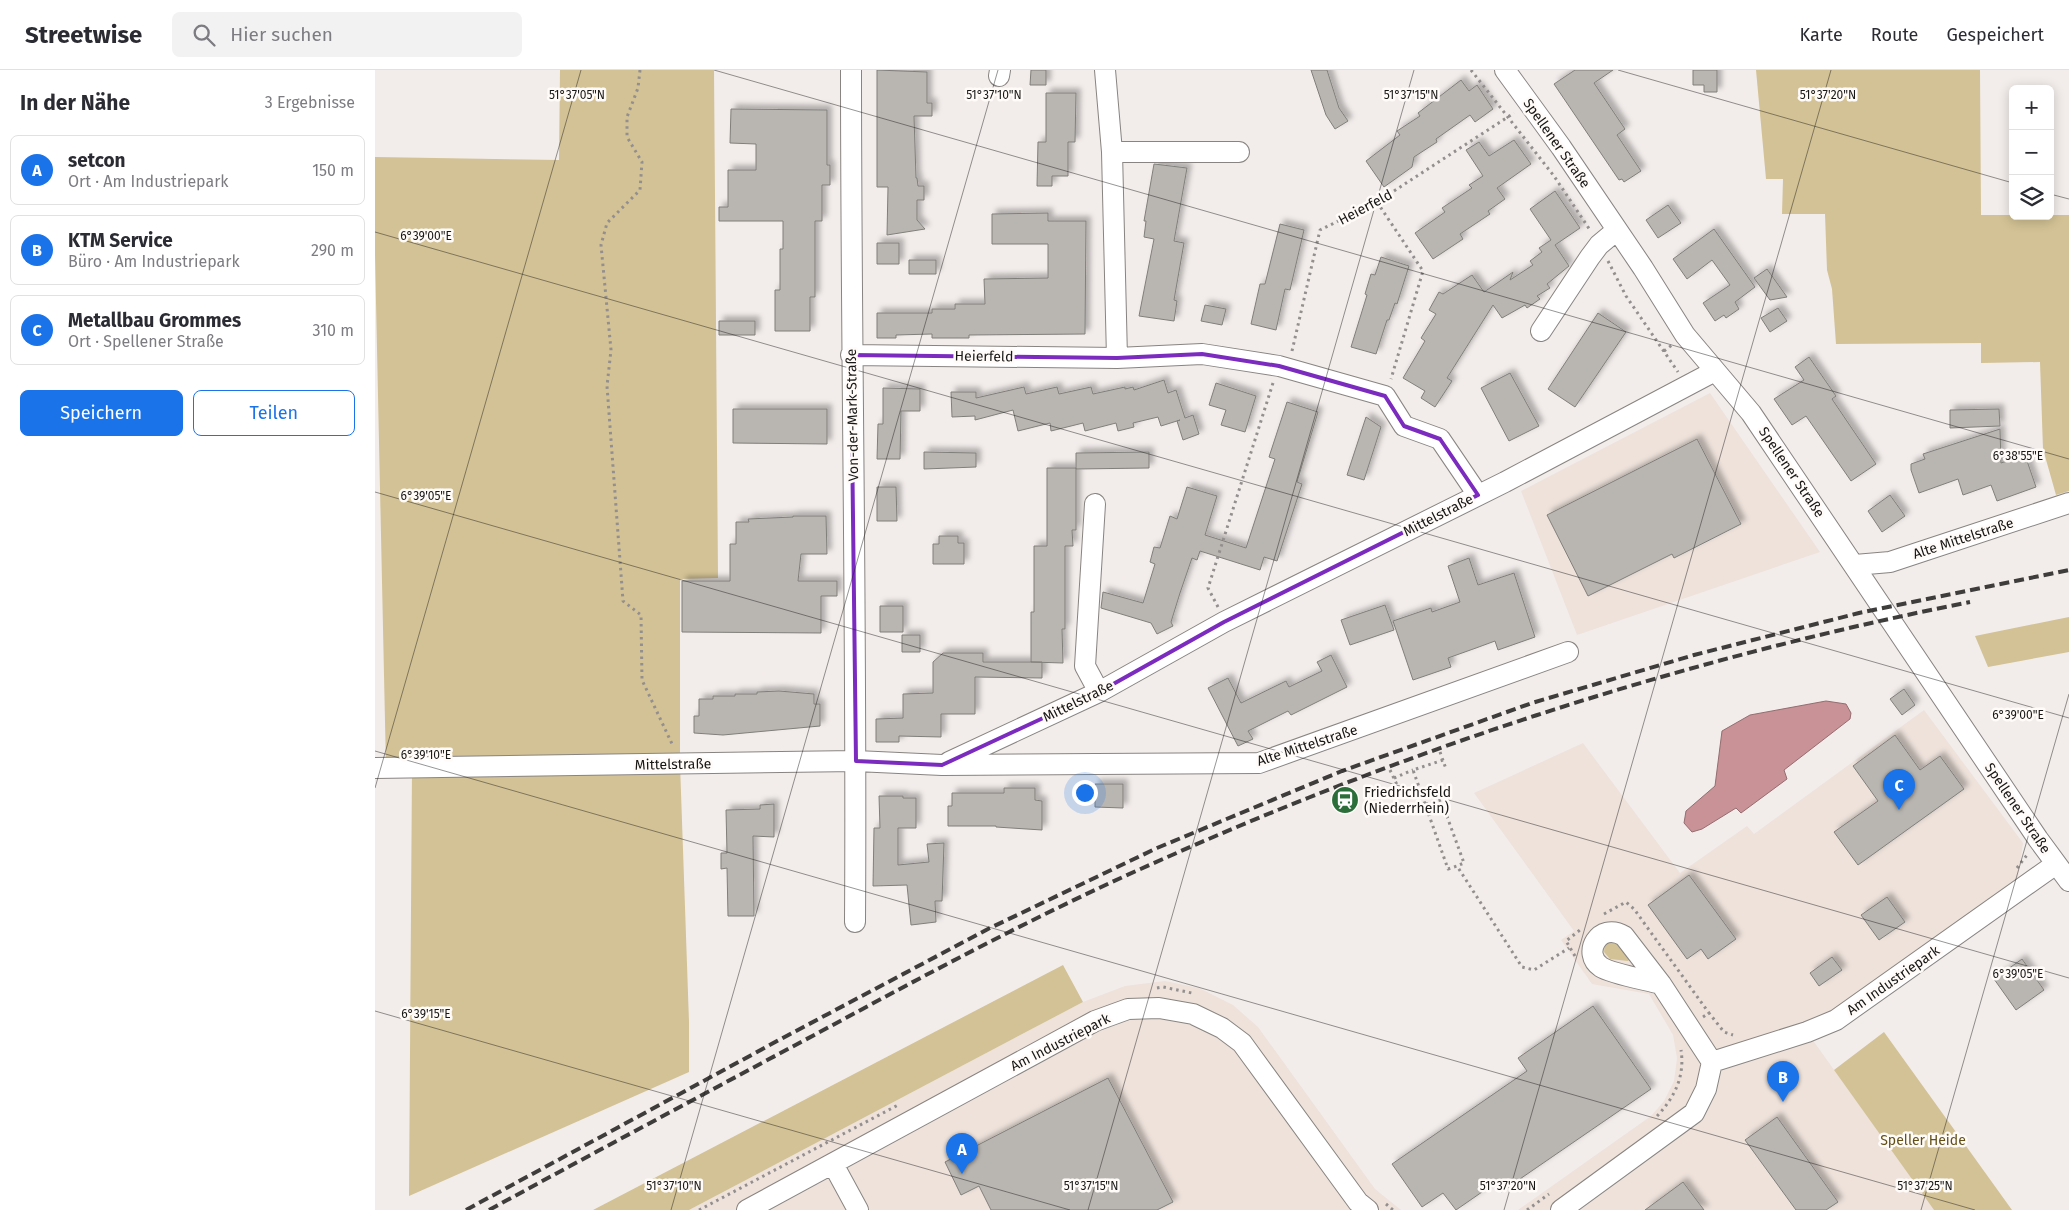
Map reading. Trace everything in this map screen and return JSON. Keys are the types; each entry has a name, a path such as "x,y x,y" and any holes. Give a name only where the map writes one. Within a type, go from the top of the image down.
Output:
{"street":[{"name":"Von-der-Mark-Straße","path":"851,70 851,355 856,761 855,922"},
{"path":"1105,70 1112,152 1117,358"},
{"name":"Spellener Straße","path":"1505,70 1617,230 1678,324 1751,413 2038,839 2069,882"},
{"path":"1112,152 1239,152"},
{"path":"1541,331 1599,245 1617,230"},
{"name":"Heierfeld","path":"851,355 1117,358 1202,354 1279,366 1385,396"},
{"name":"Mittelstraße","path":"375,768 856,761 942,765 1099,692 1224,622 1477,495 1715,370"},
{"path":"1385,396 1405,426 1440,439 1477,495"},
{"name":"Alte Mittelstraße","path":"1855,565 1890,562 2069,503"},
{"path":"1095,504 1085,666 1099,692"},
{"name":"Alte Mittelstraße","path":"942,765 1259,764 1568,652"},
{"name":"Am Industriepark","path":"1713,1062 1807,1032 1836,1020 2056,864"},
{"path":"1556,1202 1694,1112 1707,1089 1713,1062 1661,984"},
{"name":"Am Industriepark","path":"747,1210 1095,1021 1128,1009 1159,1008 1193,1014 1222,1028 1242,1043 1358,1202 1377,1207"},
{"path":"833,1164 859,1210"}],"path":[{"path":"640,70 638,88 627,117 627,137 641,162 640,190 607,223 601,245 611,350 607,386 623,601 641,615 641,680 680,764"},
{"path":"1471,70 1554,176 1599,245 1627,296 1687,386"},
{"name":"Heierfeld","path":"1224,622 1209,588 1279,366 1292,353 1319,230 1377,202 1530,104"},
{"path":"1377,202 1423,271 1385,396"},
{"path":"1440,752 1447,769"},
{"path":"1394,778 1443,760"},
{"path":"1391,770 1398,786"},
{"path":"1413,770 1447,869 1464,863 1441,800 1426,804"},
{"path":"2016,870 2038,839"},
{"path":"1457,866 1522,967 1534,970 1569,948"},
{"path":"1153,988 1163,987 1199,995"},
{"path":"1653,1120 1669,1104 1680,1082 1682,1058 1678,1033 1709,1013 1724,1032 1738,1037"},
{"path":"699,1210 902,1102"},
{"path":"1527,1210 1556,1202"},
{"path":"1377,1207 1393,1210"}],"highlighted area":[{"path":"1202,354 1279,366 1385,396 1404,426 1440,439 1478,495 1224,622 1099,692 942,765 856,761 851,355 1117,358"}],"shaded area":[{"path":"1710,393 1820,552 1577,635 1521,491"},
{"path":"1826,701 1846,704 1851,713 1850,719 1784,770 1787,779 1741,813 1736,808 1702,829 1692,832 1684,823 1686,811 1715,786 1722,731 1750,715"},
{"path":"1924,710 2023,843 2018,877 1807,1032 1934,1210 1518,1210 1651,1116 1664,1101 1674,1081 1677,1058 1673,1035 1649,994 1592,984 1561,940 1574,931 1474,793 1583,743 1680,873 1747,826 1754,834"},
{"path":"1165,981 1199,988 1233,1005 1258,1027 1375,1189 1401,1210 689,1210 1083,1002 1125,986"}],"green space":[{"path":"560,70 714,70 718,578 680,579 680,764 689,1072 409,1196 412,768 386,768 375,255 375,157 559,160"},
{"path":"1756,70 1980,70 1981,215 2009,215 2009,220 2054,220 2054,215 2069,215 2069,491 2056,495 2043,449 2040,362 1981,363 1981,343 1836,344 1832,289 1827,270 1825,214 1782,214 1783,179 1766,179"},
{"path":"2069,617 2069,652 1988,667 1975,636"},
{"path":"1615,940 1630,959 1628,961 1610,959 1604,952 1605,943"},
{"path":"1063,965 1083,1002 689,1210 593,1210"},
{"name":"Speller Heide","path":"1884,1032 2012,1210 1934,1210 1834,1070"}],"building":[{"path":"877,70 927,72 927,103 932,103 932,116 914,116 916,178 918,186 924,186 924,200 917,200 917,220 925,229 887,235 888,187 877,187"},
{"path":"1031,70 1046,70 1046,85 1030,85"},
{"path":"1311,70 1327,70 1339,108 1348,121 1335,129 1326,115"},
{"path":"1575,70 1613,70 1594,83 1625,129 1617,135 1641,171 1624,182 1622,179 1619,180 1554,84"},
{"path":"1693,70 1717,70 1717,92 1704,92 1704,85 1693,85"},
{"path":"1461,80 1469,91 1477,85 1493,109 1475,122 1470,115 1436,139 1437,142 1414,157 1412,167 1384,187 1366,161 1400,135 1397,131 1420,116 1418,113"},
{"path":"1046,93 1076,93 1075,142 1068,142 1068,176 1052,176 1052,186 1037,186 1038,142 1046,142"},
{"path":"731,109 827,110 827,165 830,165 830,185 822,185 822,221 815,221 815,297 810,297 810,331 775,331 775,290 780,290 780,249 783,249 783,221 719,221 719,207 728,207 728,170 756,170 756,144 730,143"},
{"path":"1514,140 1531,164 1497,188 1505,199 1488,211 1490,214 1460,234 1463,239 1433,259 1415,233 1445,212 1442,208 1472,188 1469,185 1483,176 1466,150 1479,142 1489,156"},
{"path":"1154,164 1187,168 1174,241 1184,243 1174,300 1177,301 1174,321 1139,316 1154,239 1144,237 1146,221 1144,221"},
{"path":"1555,191 1580,228 1555,245 1569,266 1547,284 1550,288 1537,296 1540,299 1527,308 1525,305 1502,318 1493,305 1447,378 1452,381 1435,407 1421,398 1425,391 1403,378 1425,341 1421,338 1436,314 1429,310 1439,292 1443,294 1472,275 1484,292 1513,272 1510,280 1533,265 1530,261 1542,252 1539,248 1551,240 1530,209"},
{"path":"1668,205 1681,223 1658,238 1646,220"},
{"path":"1048,213 1048,221 1086,221 1085,334 969,335 969,338 932,338 932,334 896,335 896,338 877,338 877,313 932,313 932,309 955,309 955,304 985,304 984,279 1048,278 1048,244 992,244 992,214"},
{"path":"1280,224 1304,230 1290,290 1285,289 1276,330 1251,324 1260,284 1265,284"},
{"path":"1714,229 1755,287 1735,302 1739,309 1726,318 1724,315 1715,321 1703,303 1730,285 1712,260 1687,279 1673,259"},
{"path":"877,243 899,243 899,264 877,264"},
{"path":"1381,257 1409,266 1397,304 1395,303 1389,320 1387,320 1376,354 1351,347 1367,295 1365,294 1371,274 1375,275"},
{"path":"909,260 936,260 936,274 909,274"},
{"path":"1767,269 1787,297 1770,300 1754,278"},
{"path":"1205,305 1226,309 1222,325 1201,321"},
{"path":"1778,308 1787,321 1770,332 1761,318"},
{"path":"1598,313 1626,332 1575,407 1548,389"},
{"path":"719,321 755,321 755,335 719,335"},
{"path":"1809,357 1836,396 1832,399 1876,464 1851,481 1806,416 1792,425 1774,399 1804,380 1795,367"},
{"path":"1510,373 1539,426 1509,441 1481,388"},
{"path":"1164,380 1168,393 1176,390 1185,418 1193,415 1199,434 1183,440 1177,421 1180,420 1161,426 1158,417 1133,423 1134,427 1118,431 1116,423 1085,431 1083,423 1051,431 1050,423 1018,431 1013,410 975,420 975,416 952,417 951,392 976,392 976,398 1024,387 1026,394 1057,387 1059,394 1091,387 1093,394 1125,387 1125,389 1133,387 1134,390"},
{"path":"1216,383 1256,396 1245,432 1221,425 1226,410 1209,405"},
{"path":"883,388 920,389 920,411 901,411 900,459 877,459 878,424 883,424"},
{"path":"1287,402 1318,412 1297,482 1302,484 1277,561 1264,557 1260,570 1200,551 1197,560 1192,558 1171,622 1173,626 1157,634 1151,623 1101,608 1103,592 1143,603 1155,564 1150,562 1154,547 1160,548 1170,516 1177,519 1187,487 1217,496 1205,535 1246,548 1275,459 1269,457"},
{"path":"733,409 827,409 827,444 733,443"},
{"path":"1999,409 2000,426 1950,428 1950,410"},
{"path":"1366,417 1381,427 1364,480 1347,475"},
{"path":"2000,429 2001,463 2025,455 2036,487 1997,501 1991,485 1963,495 1958,479 1919,493 1911,470 1911,464 1925,459 1923,454"},
{"path":"1697,439 1741,524 1674,558 1672,554 1588,596 1547,515"},
{"path":"924,452 976,453 976,467 924,469"},
{"path":"1149,452 1149,468 1076,469 1076,453"},
{"path":"1047,468 1076,468 1076,530 1072,530 1073,546 1065,546 1065,629 1062,629 1063,663 1031,662 1031,612 1034,612 1034,546 1047,546"},
{"path":"877,487 896,487 897,521 877,521"},
{"path":"1890,495 1905,516 1882,532 1868,511"},
{"path":"826,516 827,554 801,554 798,581 837,581 837,596 821,596 821,633 682,632 682,581 730,581 730,544 736,544 736,522 749,522 748,519"},
{"path":"939,536 958,536 958,543 964,543 964,564 933,564 933,544 939,544"},
{"path":"1469,558 1478,585 1514,573 1535,637 1498,650 1495,641 1448,658 1451,667 1413,680 1393,621 1431,608 1432,612 1460,602 1448,566"},
{"path":"1385,605 1394,630 1350,645 1341,620"},
{"path":"880,606 903,606 903,632 880,632"},
{"path":"902,635 920,635 920,652 902,652"},
{"path":"943,653 983,653 983,662 1042,662 1042,678 975,677 975,714 941,714 941,737 899,736 899,742 876,742 876,719 903,718 903,694 933,693 933,662"},
{"path":"1331,655 1347,687 1291,715 1288,711 1248,731 1253,739 1238,746 1208,688 1228,678 1241,703 1286,681 1289,687 1322,671 1317,662"},
{"path":"1904,689 1915,705 1902,715 1890,699"},
{"path":"779,691 814,694 814,704 820,704 820,726 723,735 694,733 694,716 699,716 699,699 713,699 713,696 735,696 735,694"},
{"path":"1895,735 1920,770 1940,756 1964,789 1858,865 1834,832 1878,801 1853,766"},
{"path":"1095,784 1123,784 1123,808 1095,807"},
{"path":"1004,788 1035,788 1035,800 1042,801 1042,830 996,826 948,826 948,806 952,806 952,793 1004,793"},
{"path":"879,796 916,798 916,828 898,828 898,865 929,862 927,844 944,843 942,901 935,901 936,922 911,925 907,885 873,886 874,828 880,828"},
{"path":"774,804 774,837 753,836 754,916 728,916 727,868 721,869 721,853 727,853 726,810 760,809 760,805"},
{"path":"1689,875 1736,939 1708,959 1701,949 1687,959 1648,905"},
{"path":"1887,897 1905,922 1879,940 1861,915"},
{"path":"1832,957 1842,970 1819,986 1810,973"},
{"path":"2022,959 2044,990 2016,1010 1994,979"},
{"path":"1593,1006 1651,1089 1501,1192 1495,1183 1456,1210 1443,1193 1422,1207 1392,1164 1527,1071 1518,1058"},
{"path":"1108,1078 1173,1202 1157,1210 991,1210 979,1186 961,1195 945,1162"},
{"path":"1777,1117 1838,1202 1826,1210 1796,1210 1745,1140"},
{"path":"1683,1182 1704,1210 1645,1210"}],"railway":[{"path":"466,1210 988,929 1157,848 1342,771 1532,703 1694,655 1859,613 2069,570"},
{"path":"489,1210 995,939 1120,878 1260,817 1458,742 1559,708 1661,677 1763,649 1866,624 1970,602"}],"place":[{"name":"Friedrichsfeld (Niederrhein)","path":"1345,800"},
{"name":"Metallbau Grommes","path":"1899,810"},
{"name":"KTM Service","path":"1783,1102"},
{"name":"setcon","path":"962,1174"}]}
